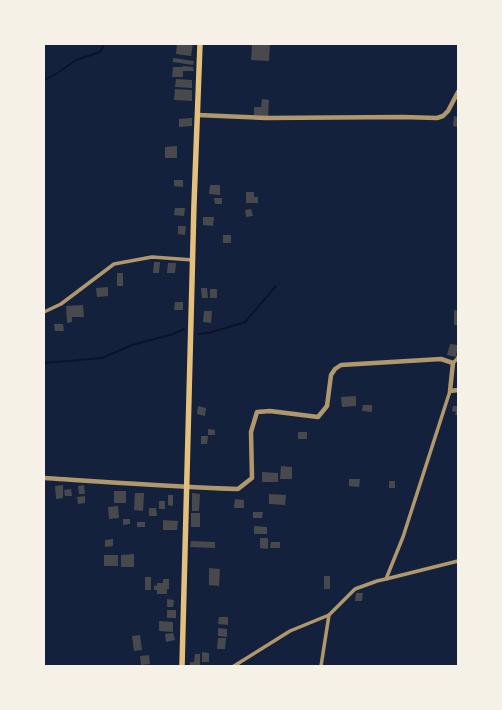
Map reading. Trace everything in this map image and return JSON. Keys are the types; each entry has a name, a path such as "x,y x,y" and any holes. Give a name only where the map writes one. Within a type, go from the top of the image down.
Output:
{"main road":[{"path":"182,666 200,44"}],"street":[{"path":"198,115 266,118 437,118 443,116 448,110 458,92"},
{"path":"44,312 61,304 114,264 152,257 193,260"},
{"path":"386,579 403,537 450,391 453,363 458,357"},
{"path":"44,478 187,488 238,489 252,478 250,432 257,412 270,411 318,417 327,406 331,376 335,369 341,365 441,359 453,363"},
{"path":"450,391 458,390"},
{"path":"234,666 290,631 329,615 355,589 377,581 458,561"},
{"path":"321,666 329,615"}],"building":[{"path":"177,44 193,44 191,56 176,54"},
{"path":"252,44 270,44 269,61 251,60"},
{"path":"173,58 194,61 193,65 173,62"},
{"path":"173,67 193,67 194,71 183,71 183,77 172,77"},
{"path":"176,79 192,80 192,88 175,87"},
{"path":"175,89 192,90 192,101 174,100"},
{"path":"262,99 269,100 268,117 254,116 254,107 261,107"},
{"path":"454,116 458,117 458,127 453,126"},
{"path":"192,118 192,126 179,127 179,119"},
{"path":"177,146 177,158 165,158 165,147"},
{"path":"174,180 183,180 183,187 174,186"},
{"path":"210,185 220,185 220,195 209,194"},
{"path":"246,192 254,192 254,197 258,197 258,203 246,203"},
{"path":"214,198 222,198 222,204 215,204"},
{"path":"175,208 185,208 184,216 174,215"},
{"path":"251,209 253,216 246,217 245,210"},
{"path":"203,217 214,217 213,226 203,225"},
{"path":"178,226 186,226 185,235 178,234"},
{"path":"223,235 231,235 231,243 223,243"},
{"path":"154,262 160,262 159,273 153,273"},
{"path":"168,263 176,263 175,273 167,273"},
{"path":"117,273 123,273 123,286 117,286"},
{"path":"108,287 108,296 97,297 96,288"},
{"path":"201,288 207,288 208,298 202,298"},
{"path":"210,289 217,289 217,298 210,298"},
{"path":"175,302 183,302 183,310 174,310"},
{"path":"83,305 84,317 72,317 72,322 67,323 66,306"},
{"path":"454,310 458,311 458,325 454,325"},
{"path":"204,311 212,311 211,323 203,322"},
{"path":"54,324 63,324 64,331 55,331"},
{"path":"450,344 458,345 456,357 447,355"},
{"path":"356,396 356,406 342,407 341,397"},
{"path":"457,403 458,415 455,415 456,412 452,411 453,406 457,406"},
{"path":"363,405 372,405 372,412 362,411"},
{"path":"198,406 206,408 205,416 197,414"},
{"path":"208,429 215,430 215,435 208,435"},
{"path":"298,432 307,432 307,439 298,439"},
{"path":"201,436 208,436 207,444 201,444"},
{"path":"281,466 292,467 292,479 280,479"},
{"path":"262,472 278,473 278,482 262,482"},
{"path":"349,479 360,479 359,487 349,486"},
{"path":"389,481 395,481 395,488 389,488"},
{"path":"63,485 63,498 56,499 55,486"},
{"path":"84,485 85,494 79,494 78,486"},
{"path":"71,489 72,496 65,496 64,490"},
{"path":"114,491 126,491 126,503 114,503"},
{"path":"135,493 144,493 143,511 134,510"},
{"path":"192,493 200,494 199,511 192,511"},
{"path":"269,494 286,495 285,505 269,504"},
{"path":"168,495 173,495 173,506 168,505"},
{"path":"85,496 85,503 78,504 77,497"},
{"path":"235,499 244,500 244,508 234,508"},
{"path":"159,501 165,501 165,509 159,509"},
{"path":"118,506 119,518 109,519 108,507"},
{"path":"149,508 156,508 157,516 149,516"},
{"path":"253,512 263,512 262,518 253,518"},
{"path":"191,513 200,513 200,527 191,527"},
{"path":"123,519 130,519 130,524 123,525"},
{"path":"163,520 178,521 177,530 163,530"},
{"path":"137,522 145,522 145,527 137,527"},
{"path":"254,526 267,527 267,534 254,534"},
{"path":"260,538 268,538 268,549 260,548"},
{"path":"113,539 113,546 105,547 105,540"},
{"path":"191,541 215,542 215,548 190,547"},
{"path":"271,542 280,542 280,548 270,548"},
{"path":"134,554 134,567 121,567 121,555"},
{"path":"104,555 118,555 118,566 104,566"},
{"path":"209,568 220,569 219,586 209,585"},
{"path":"324,576 330,576 330,589 324,589"},
{"path":"145,577 151,577 151,590 145,590"},
{"path":"163,579 169,579 169,589 167,589 167,594 157,594 157,590 154,590 154,585 157,586 157,583 163,583"},
{"path":"356,593 363,593 362,601 355,601"},
{"path":"167,599 174,600 173,607 167,607"},
{"path":"167,610 176,610 176,618 167,618"},
{"path":"219,617 228,617 228,625 218,624"},
{"path":"159,621 173,622 173,632 159,631"},
{"path":"218,628 227,629 227,637 218,636"},
{"path":"173,633 175,640 166,642 165,634"},
{"path":"140,635 142,650 134,651 132,636"},
{"path":"218,638 226,638 225,649 217,649"},
{"path":"202,652 209,653 209,662 202,662"},
{"path":"195,654 200,654 200,665 190,665 190,662 194,662"},
{"path":"149,655 150,664 141,665 140,656"}],"waterway":[{"path":"44,80 56,74 76,60 100,52 104,44"},
{"path":"199,334 209,333 245,322 276,286"},
{"path":"44,363 102,358 132,345 173,334 184,329"}]}
